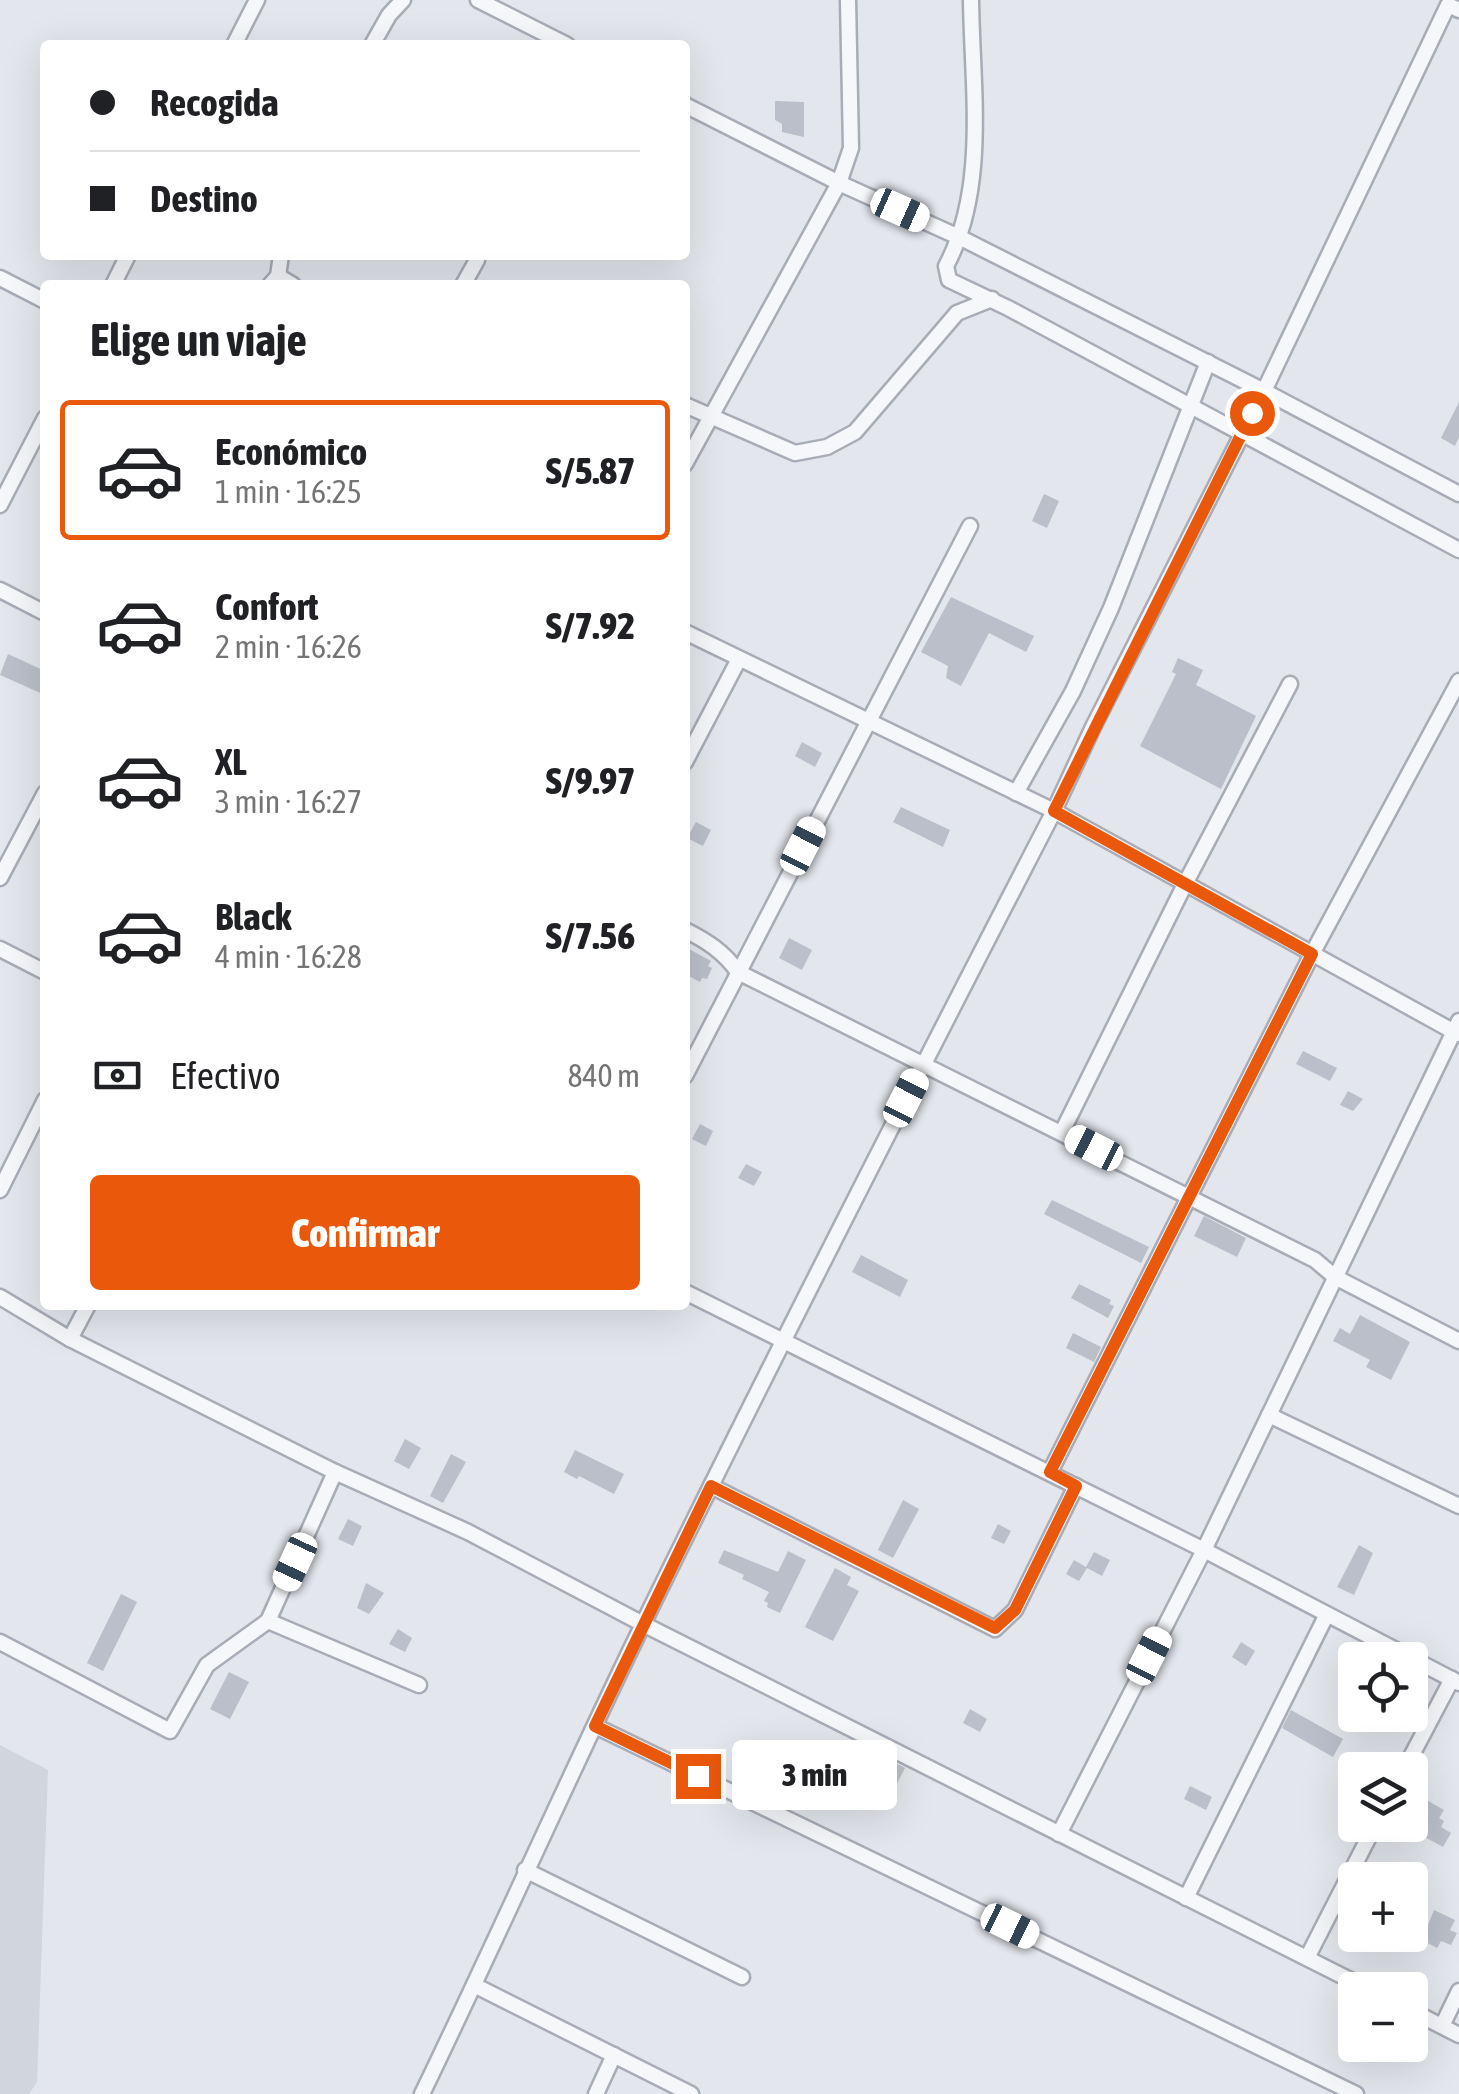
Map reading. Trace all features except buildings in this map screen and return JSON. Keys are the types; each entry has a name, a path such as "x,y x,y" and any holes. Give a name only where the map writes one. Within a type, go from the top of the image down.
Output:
{"street":[{"path":"236,40 256,0"},
{"path":"375,40 402,0"},
{"path":"478,0 557,40"},
{"path":"690,455 839,183 851,148 848,0"},
{"path":"971,0 974,180 961,238 946,266 949,280 1459,550"},
{"path":"422,2094 525,1870 782,1340 1054,811 1264,390 1448,5 1459,10"},
{"path":"690,108 1264,390 1459,494"},
{"path":"466,280 477,260"},
{"path":"0,278 40,298"},
{"path":"690,407 795,453 827,447 854,432 957,314 992,300"},
{"path":"1016,793 1074,691 1111,608 1208,362"},
{"path":"0,505 40,428"},
{"path":"690,1066 970,526"},
{"path":"0,590 40,610"},
{"path":"690,634 1054,811 1312,954 1457,1029 1204,1550 1058,1834"},
{"path":"690,752 739,658"},
{"path":"1050,1472 1312,954 1459,681"},
{"path":"1062,1132 1290,684"},
{"path":"0,878 40,803"},
{"path":"690,933 728,958 738,972 1190,1196 1459,1341"},
{"path":"0,949 40,969"},
{"path":"0,1190 40,1110"},
{"path":"690,1294 1050,1472 1455,1681 1414,1752"},
{"path":"0,1297 70,1339 335,1472 468,1532 1338,1974"},
{"path":"70,1339 85,1310"},
{"path":"1269,1415 1459,1506"},
{"path":"0,1642 170,1731 207,1665 268,1621 335,1472"},
{"path":"711,1486 995,1628 1015,1610 1076,1486"},
{"path":"1186,1898 1326,1616"},
{"path":"268,1621 420,1685"},
{"path":"595,1726 1356,2094"},
{"path":"1307,1958 1366,1842"},
{"path":"525,1870 742,1977"},
{"path":"474,1985 690,2094"},
{"path":"1442,2026 1459,1990"},
{"path":"1428,2019 1459,2035"},
{"path":"596,2094 614,2056"}],"shaded area":[{"path":"0,1745 48,1770 37,2082 29,2094 0,2094"}],"route":[{"path":"698,1776 595,1726 711,1486 995,1628 1015,1610 1076,1486 1050,1472 1312,954 1054,811 1252,413"}]}
